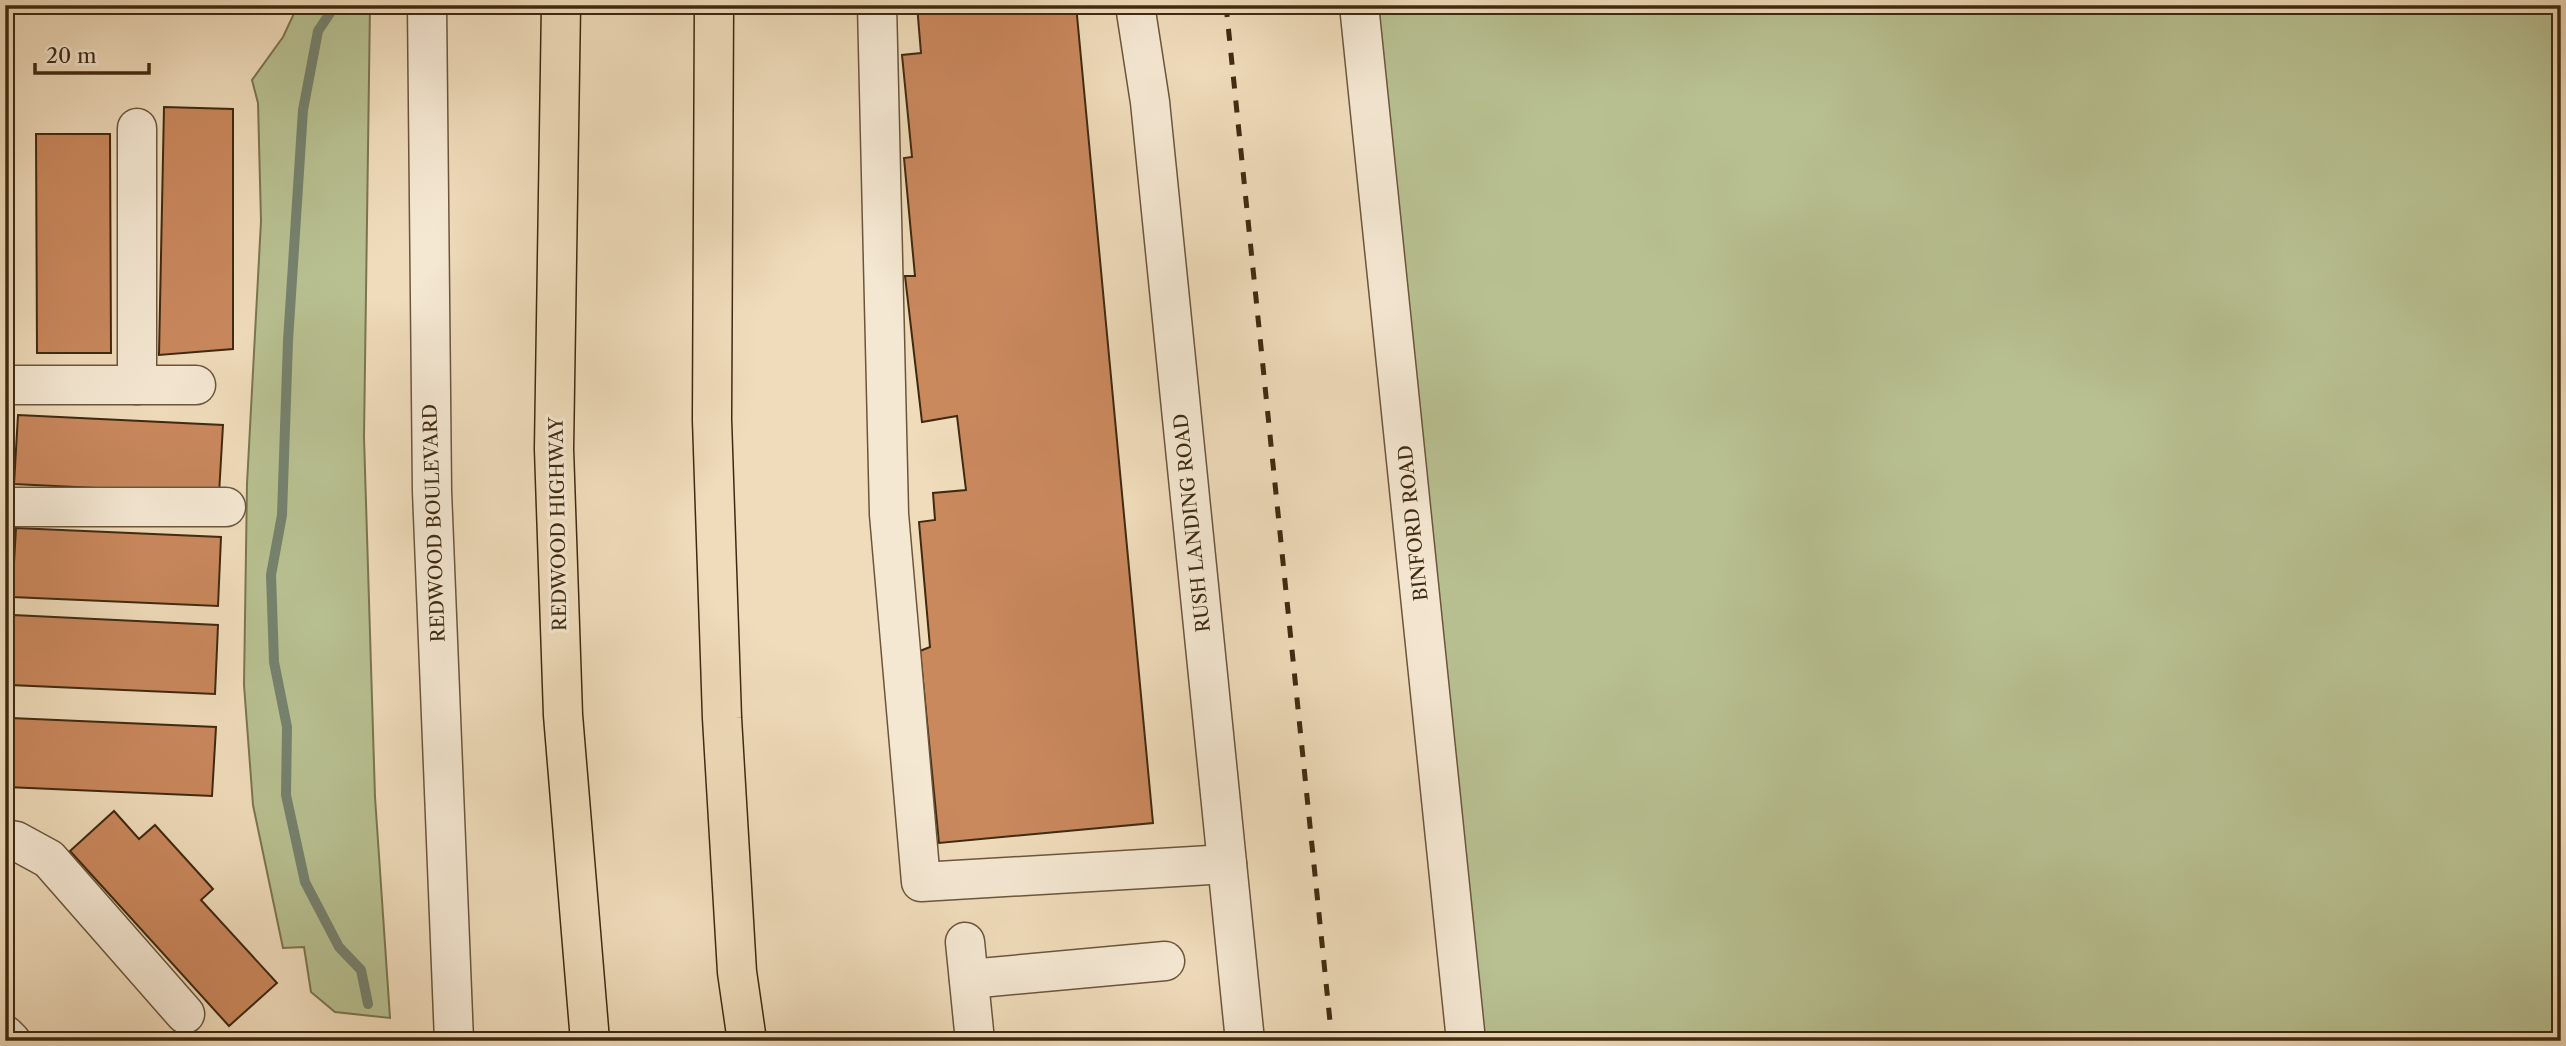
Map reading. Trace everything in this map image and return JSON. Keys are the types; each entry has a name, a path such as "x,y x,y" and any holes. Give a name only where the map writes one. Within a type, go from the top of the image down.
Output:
{"highway":[{"name":"REDWOOD HIGHWAY","path":"561,5 554,449 563,715 584,994 590,1041"},
{"path":"714,5 712,434 723,731 737,972 747,1041"}],"street":[{"name":"REDWOOD BOULEVARD","path":"427,5 432,491 454,1041"},
{"path":"877,5 889,514 921,883 1227,864"},
{"name":"RUSH LANDING ROAD","path":"1135,5 1150,102 1245,1041"},
{"name":"BINFORD ROAD","path":"1359,5 1466,1041"},
{"path":"136,385 137,128"},
{"path":"5,385 196,385"},
{"path":"5,507 226,507"},
{"path":"5,839 16,841 49,859 185,1014"},
{"path":"965,942 975,1041"},
{"path":"969,979 1166,961"},
{"path":"5,1035 10,1041"}],"green space":[{"path":"298,5 370,5 364,437 375,797 390,1018 335,1012 311,992 304,947 283,948 253,805 244,685 247,484 261,221 258,103 252,80 283,37"},
{"path":"1359,5 2561,5 2561,1041 1479,1041"}],"building":[{"path":"917,5 1076,5 1153,823 939,843 920,651 930,647 919,522 935,520 933,493 966,490 957,416 922,422 905,276 915,276 904,158 912,157 902,55 921,53"},
{"path":"164,107 233,109 233,349 159,355"},
{"path":"36,134 110,134 111,353 37,353"},
{"path":"18,415 223,425 219,494 14,484"},
{"path":"16,528 221,537 218,606 12,597"},
{"path":"13,615 218,625 215,694 10,685"},
{"path":"11,718 216,727 212,796 7,787"},
{"path":"114,811 139,839 155,825 213,889 201,900 277,983 229,1026 70,851"}],"waterway":[{"path":"327,5 330,13 318,31 303,110 288,341 282,515 271,575 274,662 287,727 286,795 305,882 339,947 361,970 368,1004"}],"railway":[{"path":"1226,5 1332,1041"}]}
